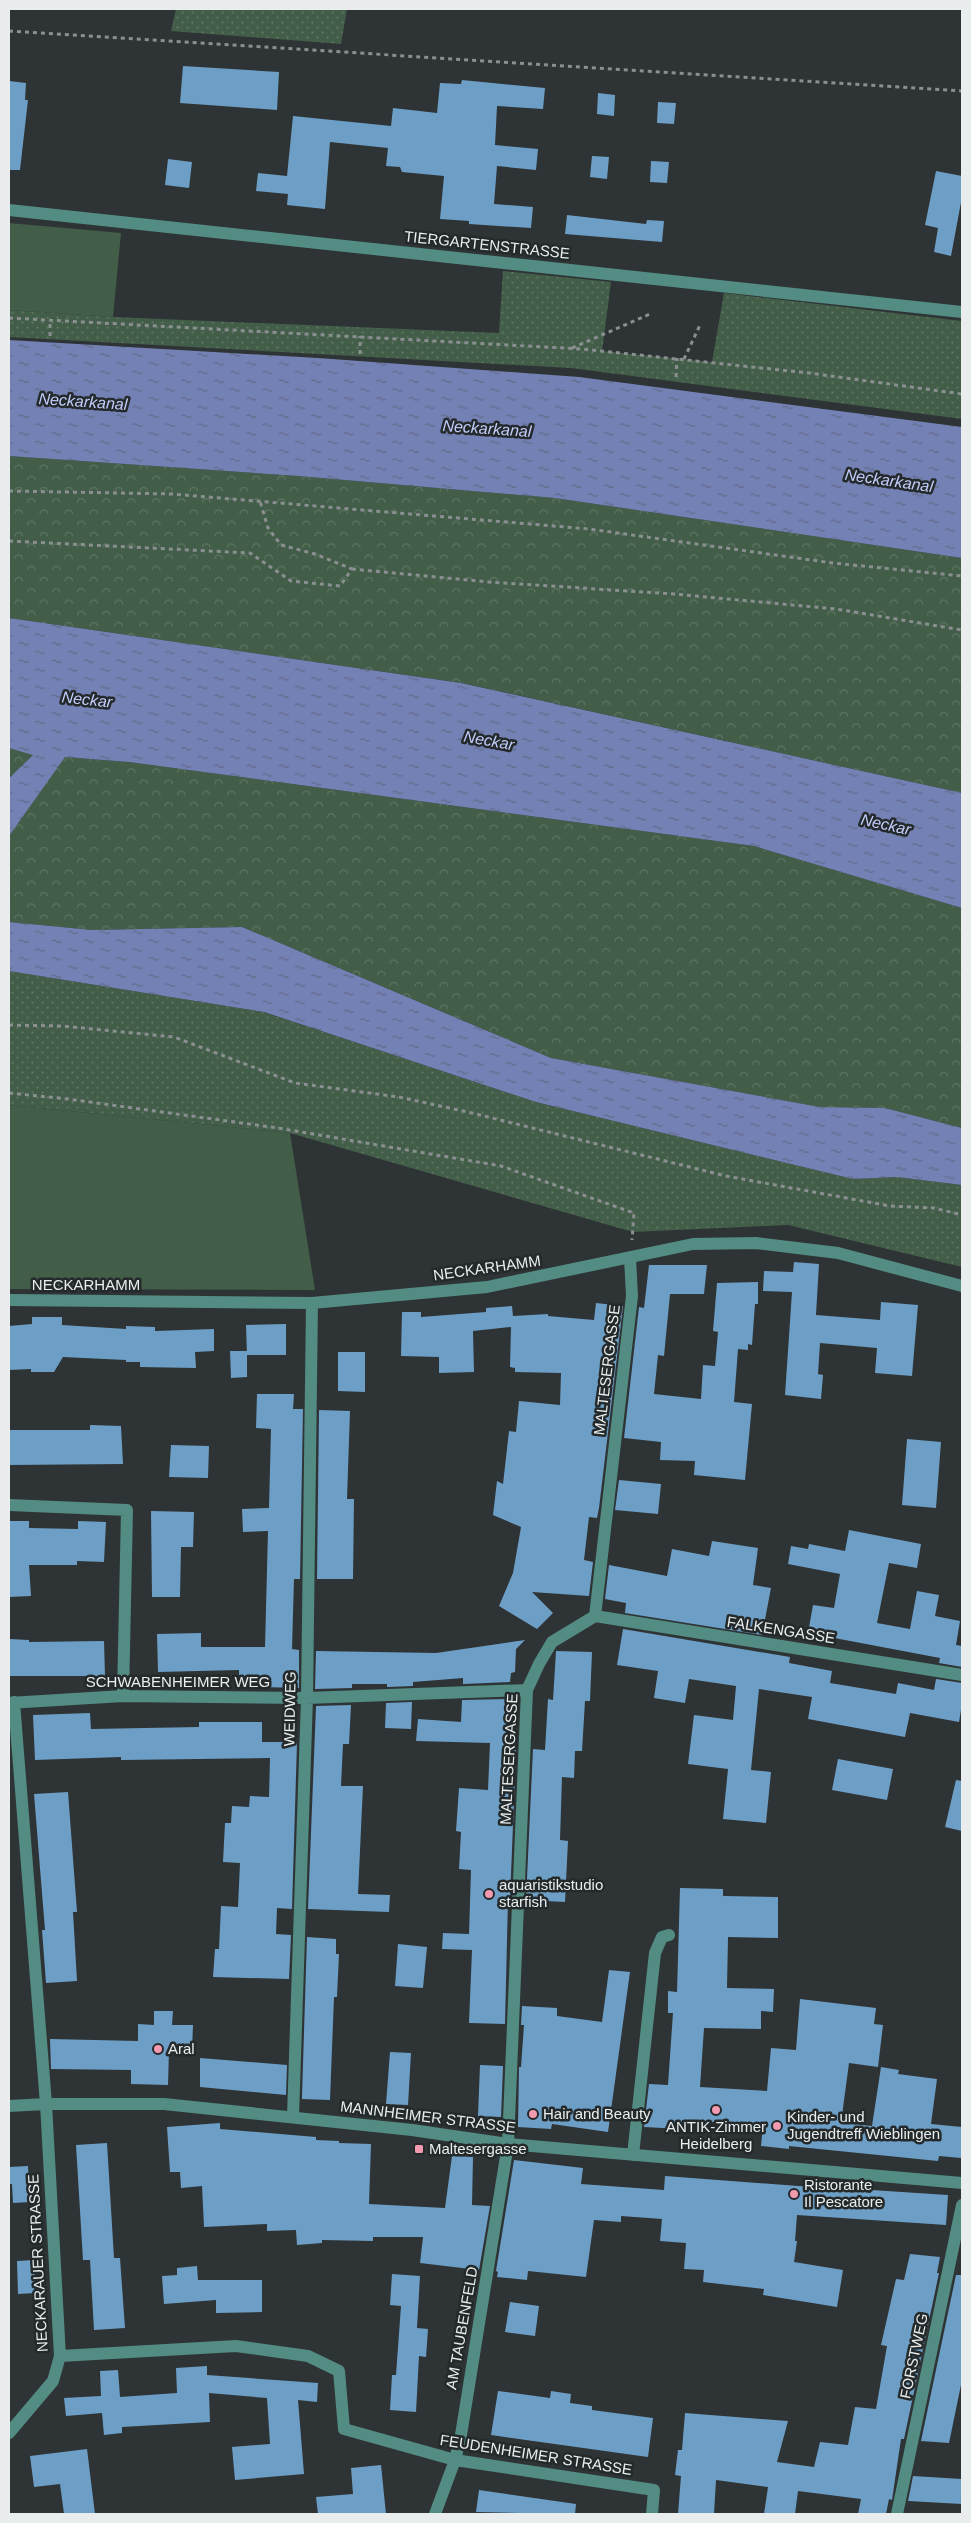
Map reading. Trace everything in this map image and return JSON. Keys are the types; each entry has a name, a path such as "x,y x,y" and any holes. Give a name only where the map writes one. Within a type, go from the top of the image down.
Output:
{"street":[{"name":"TIERGARTENSTRASSE","path":"9,210 962,312"},
{"name":"NECKARHAMM","path":"9,1300 312,1303 487,1288 693,1244 756,1243 838,1253 962,1286"},
{"name":"MALTESERGASSE","path":"508,2144 527,1690 552,1642 595,1616 632,1296 630,1258"},
{"name":"WEIDWEG","path":"293,2116 307,1698 312,1303"},
{"path":"9,1505 127,1510 123,1696"},
{"name":"FALKENGASSE","path":"595,1616 962,1675"},
{"name":"SCHWABENHEIMER WEG","path":"11,1703 123,1696 307,1698 527,1690"},
{"name":"NECKARAUER STRASSE","path":"9,2433 53,2380 60,2356 46,2104 11,1703"},
{"path":"633,2155 655,1953 662,1937 669,1935"},
{"name":"MANNHEIMER STRASSE","path":"9,2106 46,2104 164,2104 293,2116 508,2144 962,2183"},
{"name":"AM TAUBENFELD","path":"435,2514 455,2460 508,2144"},
{"name":"FORSTWEG","path":"897,2514 962,2205"},
{"name":"FEUDENHEIMER STRASSE","path":"60,2356 236,2346 308,2356 339,2372 344,2429 455,2460 654,2490 652,2514"}],"path":[{"path":"9,31 962,91"},
{"path":"572,348 650,314"},
{"path":"9,318 572,348 677,358 962,394"},
{"path":"50,320 50,336"},
{"path":"684,359 700,325"},
{"path":"360,336 360,354"},
{"path":"676,377 677,358"},
{"path":"9,491 172,494 589,528 834,563 962,576"},
{"path":"260,501 268,528 281,545 316,554 352,569 489,582 674,594 836,609 962,630"},
{"path":"9,541 250,553 292,581 322,586 340,586 352,569"},
{"path":"9,1025 62,1026 174,1037 295,1083 399,1098 463,1111 726,1176 890,1206 934,1208 962,1215"},
{"path":"9,1093 68,1099 278,1128 501,1166 634,1214 630,1258"}],"green space":[{"path":"176,9 347,9 341,44 171,31"},
{"path":"9,223 121,233 113,317 9,310"},
{"path":"503,271 611,282 602,351 712,362 724,293 962,321 962,419 571,368 9,337 9,310 113,317 499,333"},
{"path":"9,456 298,476 555,498 962,558 962,793 462,683 9,618"},
{"path":"9,748 34,754 9,778"},
{"path":"64,757 129,762 754,846 962,908 962,1128 885,1108 820,1107 551,1058 242,927 92,930 9,922 9,836"},
{"path":"9,971 263,1012 536,1102 853,1179 897,1177 962,1185 962,1267 788,1225 633,1232 290,1133 9,1105"},
{"path":"9,1105 290,1133 315,1290 9,1289"}],"water":[{"name":"Neckarkanal","path":"9,340 318,358 579,377 962,427 962,558 555,498 298,476 9,456"},
{"name":"Neckar","path":"9,618 461,683 962,793 962,908 754,846 129,762 65,757 9,836 9,778 33,755 9,748"},
{"path":"9,922 92,930 242,927 551,1058 820,1107 885,1108 962,1128 962,1185 897,1177 853,1179 536,1102 264,1012 9,971"}],"building":[{"path":"183,66 279,72 277,110 180,103"},
{"path":"462,80 545,88 543,109 497,106 495,145 538,149 536,170 497,166 494,204 533,207 531,228 469,224 469,221 440,219 444,176 402,172 400,167 386,166 388,148 330,142 325,209 287,205 288,194 256,191 258,173 287,176 293,116 391,126 393,108 437,113 440,83 461,84"},
{"path":"9,81 26,83 25,100 28,100 20,170 9,170"},
{"path":"598,93 615,95 614,116 597,114"},
{"path":"658,102 676,103 674,124 657,123"},
{"path":"592,156 609,157 607,179 590,177"},
{"path":"168,159 192,162 189,188 165,185"},
{"path":"651,161 669,162 667,183 650,182"},
{"path":"936,171 962,176 962,197 951,256 934,252 938,228 925,225"},
{"path":"567,215 646,224 647,220 664,221 662,242 565,234"},
{"path":"794,1262 819,1264 816,1315 880,1320 881,1302 918,1305 912,1376 875,1373 877,1348 820,1343 818,1374 823,1375 821,1399 785,1395 792,1292 763,1291 764,1271 793,1272"},
{"path":"649,1265 707,1265 704,1294 670,1294 664,1356 658,1355 654,1394 701,1399 703,1365 715,1366 718,1332 713,1331 717,1283 758,1282 758,1304 755,1304 752,1345 748,1344 748,1350 738,1349 734,1402 752,1404 745,1480 694,1475 695,1461 660,1460 661,1442 624,1438 639,1307 644,1308"},
{"path":"596,1303 623,1306 599,1508 597,1518 589,1517 584,1560 593,1562 589,1596 532,1592 553,1613 537,1629 499,1606 513,1573 521,1527 493,1515 497,1481 503,1484 509,1431 516,1432 519,1401 560,1405 561,1373 515,1372 515,1368 510,1367 511,1327 473,1331 474,1372 439,1373 439,1357 401,1356 402,1312 421,1312 421,1317 486,1312 486,1308 512,1306 513,1316 548,1314 548,1316 594,1320"},
{"path":"32,1317 62,1317 62,1325 126,1329 126,1326 155,1327 155,1331 214,1329 214,1351 195,1352 196,1368 140,1367 140,1362 126,1362 126,1360 63,1357 54,1372 31,1372 31,1369 9,1370 9,1326 32,1324"},
{"path":"286,1324 286,1355 247,1355 246,1325"},
{"path":"230,1351 247,1351 247,1377 231,1378"},
{"path":"338,1352 365,1352 365,1392 338,1391"},
{"path":"257,1394 294,1394 293,1409 303,1409 300,1579 294,1579 292,1649 299,1650 299,1688 264,1687 264,1684 239,1682 239,1670 158,1672 157,1634 201,1633 201,1647 265,1647 268,1531 243,1532 242,1509 269,1508 271,1429 256,1428"},
{"path":"319,1410 350,1411 347,1499 354,1499 353,1579 317,1579"},
{"path":"90,1425 121,1426 123,1464 9,1465 9,1430 90,1430"},
{"path":"907,1439 941,1442 936,1508 902,1505"},
{"path":"171,1445 209,1446 208,1478 169,1477"},
{"path":"619,1480 661,1484 658,1514 615,1510"},
{"path":"151,1511 194,1512 193,1547 181,1547 180,1597 152,1597"},
{"path":"9,1521 29,1521 29,1528 78,1529 78,1521 106,1522 104,1562 77,1561 77,1565 29,1565 31,1596 9,1597"},
{"path":"849,1530 921,1544 917,1568 889,1563 877,1623 910,1629 917,1591 939,1595 935,1616 960,1621 956,1645 962,1646 962,1667 939,1663 940,1658 808,1633 813,1605 834,1608 840,1574 788,1564 791,1546 808,1549 809,1544 845,1551"},
{"path":"712,1541 758,1548 753,1585 771,1588 762,1635 625,1613 626,1603 605,1599 609,1565 667,1576 672,1549 709,1556"},
{"path":"623,1629 790,1657 789,1663 832,1671 830,1683 896,1694 898,1683 934,1690 936,1679 962,1683 962,1704 959,1722 910,1713 905,1737 808,1719 812,1697 759,1689 751,1770 771,1772 766,1823 723,1819 728,1769 688,1764 694,1715 733,1720 736,1686 689,1679 685,1703 654,1698 658,1671 617,1665"},
{"path":"9,1639 29,1640 29,1642 104,1641 105,1676 9,1676"},
{"path":"525,1640 516,1649 515,1672 511,1673 510,1682 463,1684 463,1678 413,1682 413,1686 387,1687 387,1684 352,1684 352,1688 315,1689 316,1651 436,1653"},
{"path":"556,1651 592,1652 590,1701 585,1701 582,1751 575,1751 574,1778 562,1777 560,1840 568,1841 565,1902 526,1900 533,1749 545,1750 548,1699 553,1700"},
{"path":"510,1699 508,1749 516,1749 510,1900 508,1899 505,2024 469,2023 472,1950 442,1949 443,1933 469,1934 471,1870 459,1869 461,1832 456,1831 459,1788 488,1790 490,1743 416,1741 418,1719 461,1722 462,1700"},
{"path":"412,1702 411,1729 385,1728 386,1703"},
{"path":"351,1705 349,1744 343,1744 341,1786 363,1786 358,1894 390,1895 389,1912 308,1909 316,1706"},
{"path":"90,1713 91,1729 199,1727 199,1722 262,1722 262,1742 297,1742 292,1909 277,1908 276,1934 291,1935 289,1979 213,1977 215,1949 219,1949 221,1906 238,1907 240,1863 223,1862 225,1823 231,1823 232,1806 249,1807 250,1796 269,1797 270,1758 121,1760 121,1757 35,1760 33,1715"},
{"path":"838,1759 893,1769 887,1800 832,1790"},
{"path":"956,1780 962,1781 962,1831 945,1827"},
{"path":"68,1792 77,1912 73,1912 77,1981 46,1983 42,1930 45,1930 34,1794"},
{"path":"680,1888 723,1889 723,1896 778,1897 778,1938 728,1937 727,1988 774,1989 773,2012 761,2011 761,2029 704,2028 700,2087 767,2091 771,2048 796,2050 800,1999 876,2008 874,2024 883,2025 878,2067 849,2063 841,2123 872,2126 881,2067 899,2070 898,2074 937,2079 931,2124 962,2127 961,2158 939,2156 938,2161 789,2146 789,2149 761,2146 763,2125 682,2120 682,2129 644,2127 649,2084 668,2085 673,2013 668,2013 668,1991 677,1992"},
{"path":"307,1937 336,1939 336,1954 339,1954 337,1997 334,1997 330,2100 302,2099"},
{"path":"398,1944 427,1947 423,1988 395,1986"},
{"path":"609,1970 630,1972 608,2132 552,2124 551,2129 518,2127 519,2067 521,2067 524,2025 521,2025 522,2006 557,2008 557,2016 602,2022"},
{"path":"154,2011 173,2011 172,2025 193,2025 192,2051 169,2051 168,2085 131,2084 131,2070 51,2069 50,2039 138,2041 138,2024 154,2025"},
{"path":"390,2052 411,2053 408,2105 386,2104"},
{"path":"200,2058 287,2065 286,2095 200,2087"},
{"path":"480,2065 503,2066 501,2117 478,2116"},
{"path":"220,2123 220,2129 316,2137 316,2140 339,2141 339,2143 371,2144 369,2204 445,2208 452,2156 473,2157 472,2205 490,2206 479,2270 420,2263 423,2237 373,2237 373,2241 322,2240 322,2243 297,2245 296,2230 267,2231 267,2224 204,2227 202,2186 181,2188 180,2172 170,2172 167,2127"},
{"path":"107,2143 114,2258 120,2258 125,2328 94,2330 90,2260 83,2260 76,2145"},
{"path":"514,2160 583,2168 581,2184 664,2190 665,2176 825,2188 825,2186 871,2193 871,2190 948,2195 946,2225 797,2215 795,2241 797,2241 794,2262 843,2270 837,2307 763,2295 764,2289 703,2282 704,2270 684,2269 686,2243 660,2241 662,2219 621,2216 621,2222 594,2220 586,2277 528,2271 527,2280 497,2277 498,2272 496,2271"},
{"path":"28,2166 30,2202 13,2203 12,2184 9,2184 9,2167"},
{"path":"910,2254 940,2257 937,2273 939,2273 904,2439 901,2439 892,2500 889,2499 886,2514 858,2514 861,2499 798,2491 795,2514 764,2514 768,2487 716,2480 714,2514 678,2514 681,2476 675,2475 678,2450 682,2450 685,2413 788,2421 777,2462 814,2467 820,2442 848,2445 855,2407 876,2409 887,2346 881,2345 896,2279 904,2280"},
{"path":"34,2260 36,2293 18,2294 17,2261"},
{"path":"197,2266 198,2280 262,2280 262,2312 216,2313 216,2300 164,2304 162,2276 177,2275 177,2268"},
{"path":"392,2274 420,2276 417,2328 428,2329 426,2357 419,2356 416,2412 390,2410 392,2375 396,2375 401,2306 390,2305"},
{"path":"956,2275 962,2275 962,2380 949,2443 921,2441"},
{"path":"510,2302 539,2306 535,2336 505,2332"},
{"path":"207,2366 207,2375 318,2383 317,2402 298,2400 304,2474 235,2480 232,2447 270,2444 267,2398 209,2393 210,2422 122,2427 122,2433 104,2435 102,2413 66,2416 64,2398 101,2396 100,2371 118,2370 120,2397 177,2393 176,2368"},
{"path":"498,2391 550,2398 551,2391 571,2394 570,2403 592,2406 592,2410 653,2418 648,2457 491,2435"},
{"path":"87,2449 95,2514 64,2514 60,2484 34,2487 30,2456"},
{"path":"381,2465 386,2514 318,2514 316,2497 353,2494 351,2468"},
{"path":"913,2476 962,2479 962,2504 908,2501"},
{"path":"479,2490 576,2504 575,2514 476,2512"}],"place":[{"name":"aquaristikstudio starfish","path":"489,1894"},
{"name":"Aral","path":"158,2049"},
{"name":"ANTIK-Zimmer Heidelberg","path":"716,2110"},
{"name":"Hair and Beauty","path":"533,2114"},
{"name":"Kinder- und Jugendtreff Wieblingen","path":"777,2126"},
{"name":"Maltesergasse","path":"419,2149"},
{"name":"Ristorante Il Pescatore","path":"794,2194"}]}
